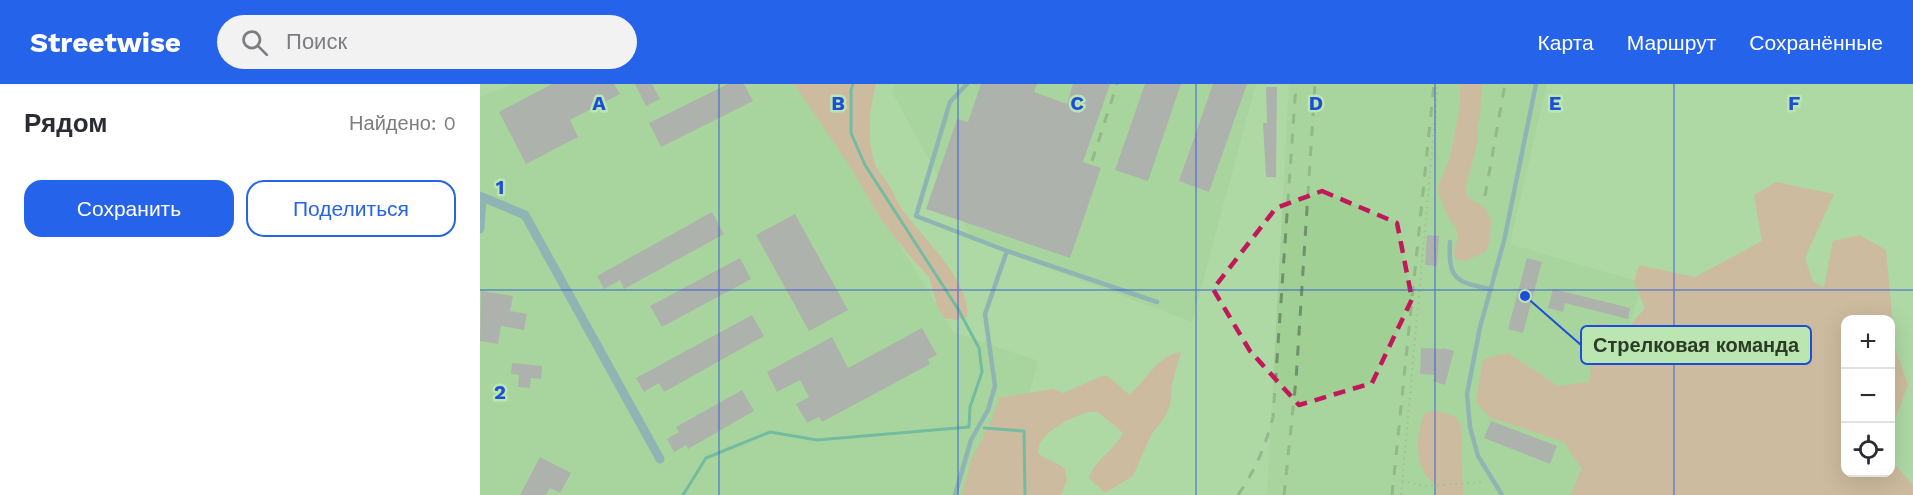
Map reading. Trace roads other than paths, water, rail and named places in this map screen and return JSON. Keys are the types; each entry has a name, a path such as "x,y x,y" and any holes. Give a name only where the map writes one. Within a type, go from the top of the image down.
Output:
{"street":[{"path":"480,229 481,197 525,215 660,459"}],"lane":[{"path":"967,84 950,102 916,216 1007,251 1156,302"},
{"path":"1502,495 1478,456 1470,427 1467,393 1480,327 1504,241 1536,84"},
{"path":"1450,242 1449,262 1456,278 1467,284 1491,289"},
{"path":"955,495 971,440 988,410 995,386 985,314 1007,251"}],"waterway":[{"path":"683,495 706,458 770,432 817,440 969,427 970,407 982,372 979,348 958,309 865,165 851,133 853,84"},
{"path":"984,428 1024,431 1025,495"}],"railway":[{"path":"1092,161 1117,84"},
{"path":"1238,495 1259,458 1273,417 1296,84"},
{"path":"1284,495 1296,380 1315,84"},
{"path":"1392,495 1434,84"},
{"path":"1485,196 1505,84"}],"place":[{"name":"Стрелковая команда","path":"1525,296"}]}
